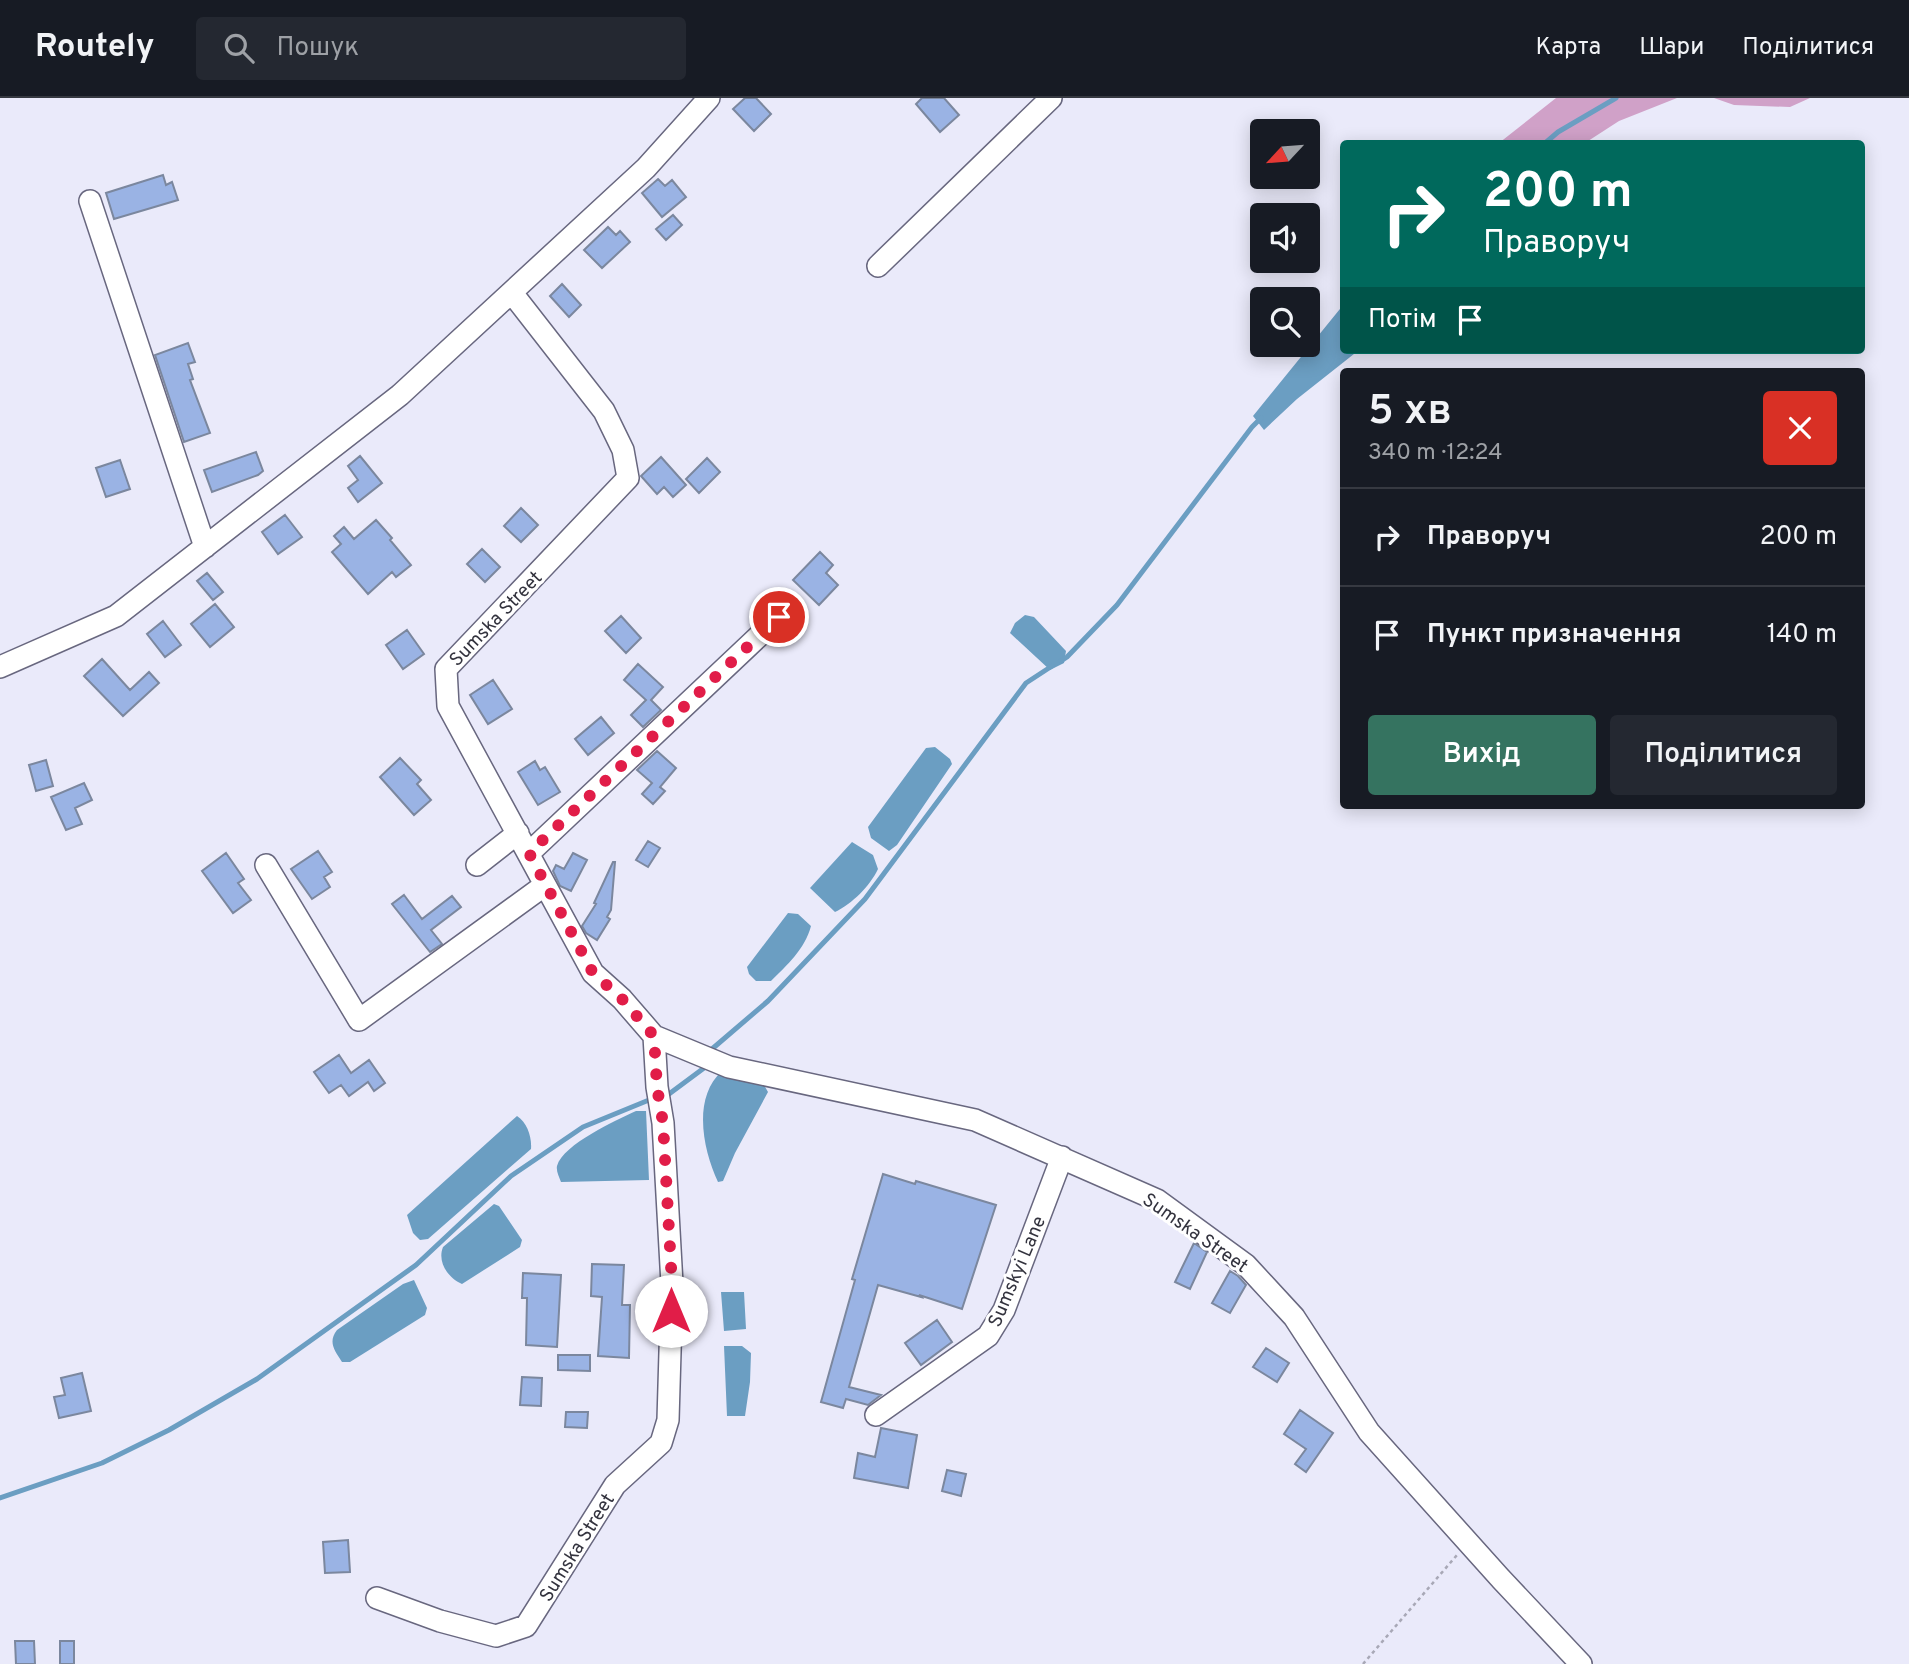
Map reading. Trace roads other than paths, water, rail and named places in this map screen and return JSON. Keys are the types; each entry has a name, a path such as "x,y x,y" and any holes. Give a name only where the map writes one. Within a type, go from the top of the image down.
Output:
{"street":[{"path":"0,667 116,616 400,395 646,168 709,98"},
{"path":"877,266 1052,98"},
{"path":"90,201 205,547"},
{"name":"Sumska Street","path":"512,293 604,411 623,450 628,478 446,669 448,706 593,973 622,999 654,1036 729,1067 975,1120 1157,1200 1246,1265 1294,1317 1369,1432 1581,1664"},
{"path":"529,853 779,617"},
{"path":"477,865 518,834"},
{"path":"265,865 359,1020 545,885"},
{"name":"Sumska Street","path":"377,1598 440,1621 496,1636 526,1626 615,1485 661,1443 668,1420 672,1284 663,1123 657,1087 654,1036"},
{"name":"Sumskyi Lane","path":"876,1415 988,1336 1004,1310 1062,1157"}],"water":[{"path":"1340,309 1340,354 1354,354 1297,399 1264,430 1253,416 1301,357 1320,357 1320,334"},
{"path":"1025,615 1034,617 1066,651 1064,663 1050,670 1010,633 1015,623"},
{"path":"935,747 950,759 952,764 897,845 889,851 871,838 868,827 926,748"},
{"path":"852,842 873,855 878,869 860,894 835,912 810,888"},
{"path":"788,913 798,914 811,926 808,934 795,956 771,981 756,981 749,974 747,967"},
{"path":"722,1071 764,1085 768,1092 723,1181 718,1182 708,1155 703,1125 707,1095"},
{"path":"636,1111 646,1111 649,1180 561,1182 557,1166 569,1149"},
{"path":"517,1116 528,1130 531,1149 428,1239 420,1240 413,1233 407,1215"},
{"path":"494,1204 499,1206 522,1240 520,1247 462,1284 452,1278 445,1269 441,1258 443,1247"},
{"path":"414,1280 427,1308 425,1315 350,1362 342,1362 333,1342 337,1330 403,1284"},
{"path":"721,1292 744,1292 746,1329 724,1331"},
{"path":"724,1346 742,1346 751,1353 745,1416 727,1416"}],"waterway":[{"path":"1549,140 1616,98"},
{"path":"1061,661 1117,605 1261,418"},
{"path":"712,1049 768,1001 865,899 1026,683 1052,666"},
{"path":"669,1094 704,1068"},
{"path":"0,1498 102,1463 169,1430 257,1379 416,1265 511,1176 583,1127 649,1100"}]}
